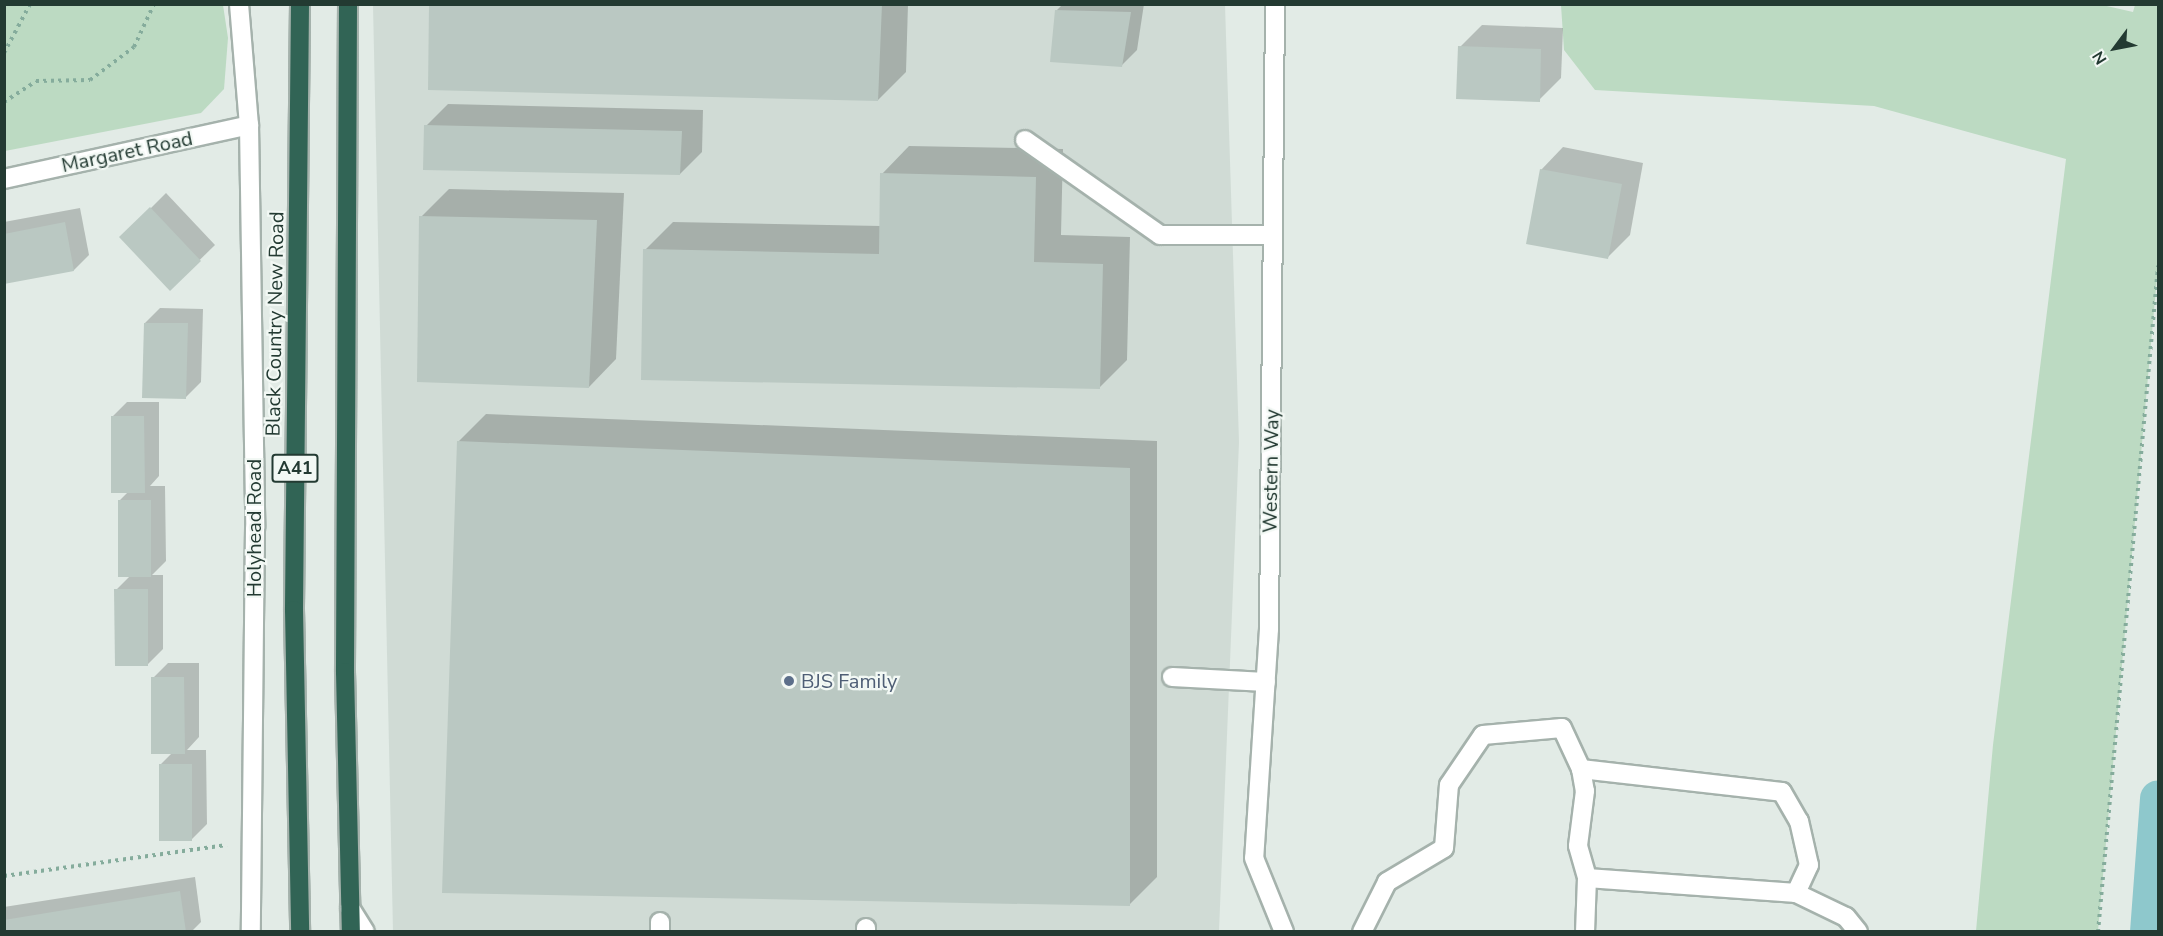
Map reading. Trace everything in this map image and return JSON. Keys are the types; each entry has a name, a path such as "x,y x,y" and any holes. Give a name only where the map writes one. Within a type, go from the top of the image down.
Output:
{"highway":[{"name":"Black Country New Road","path":"300,4 294,610 300,932"},
{"name":"A41","path":"348,4 345,672 351,932"}],"street":[{"name":"Holyhead Road","path":"239,4 249,124 255,528 249,842 251,932"},
{"name":"Western Way","path":"1275,4 1266,682 1254,858 1284,932"},
{"name":"Margaret Road","path":"4,178 249,124"},
{"path":"1025,141 1160,235 1273,235"},
{"path":"1172,677 1266,682"},
{"path":"1362,932 1388,882 1444,848 1449,785 1483,735 1562,728 1581,769 1585,791 1578,846 1587,878 1586,932"},
{"path":"1581,769 1782,792 1798,821 1809,866 1796,893"},
{"path":"1587,878 1796,893 1846,917 1858,932"},
{"path":"350,908 365,932"}],"path":[{"path":"4,53 30,4"},
{"path":"4,102 36,81 90,80 134,47 154,4"},
{"path":"2098,932 2158,266"},
{"path":"4,876 249,842"}],"shaded area":[{"path":"373,5 1225,5 1239,442 1219,931 393,931"}],"green space":[{"path":"5,4 223,5 228,38 224,89 201,113 5,151"},
{"path":"2098,4 2133,12 2135,5 2158,5 2158,266 2098,931 1976,931 1993,745 2066,159 1874,106 1595,90 1564,50 1561,5"}],"building":[{"path":"429,4 882,4 878,101 428,90"},
{"path":"1055,10 1131,12 1122,67 1050,62"},
{"path":"1458,46 1541,49 1540,102 1456,99"},
{"path":"424,125 682,131 680,175 423,170"},
{"path":"1540,169 1622,184 1608,259 1526,244"},
{"path":"880,173 1036,177 1034,262 1103,264 1100,389 641,380 643,249 879,254"},
{"path":"150,207 201,261 170,291 119,237"},
{"path":"419,216 597,220 589,388 417,382"},
{"path":"65,222 74,271 4,284 4,234"},
{"path":"144,323 188,323 186,399 142,398"},
{"path":"111,416 144,416 145,493 111,493"},
{"name":"BJS Family","path":"457,441 1130,468 1130,906 442,893"},
{"path":"118,500 151,500 151,577 118,577"},
{"path":"114,589 148,589 148,666 115,666"},
{"path":"151,677 184,677 185,754 151,754"},
{"path":"159,764 192,764 192,841 159,841"},
{"path":"180,891 186,932 4,932 4,920"}],"waterway":[{"path":"2148,932 2158,798"}],"place":[{"name":"BJS Family","path":"789,681"}]}
